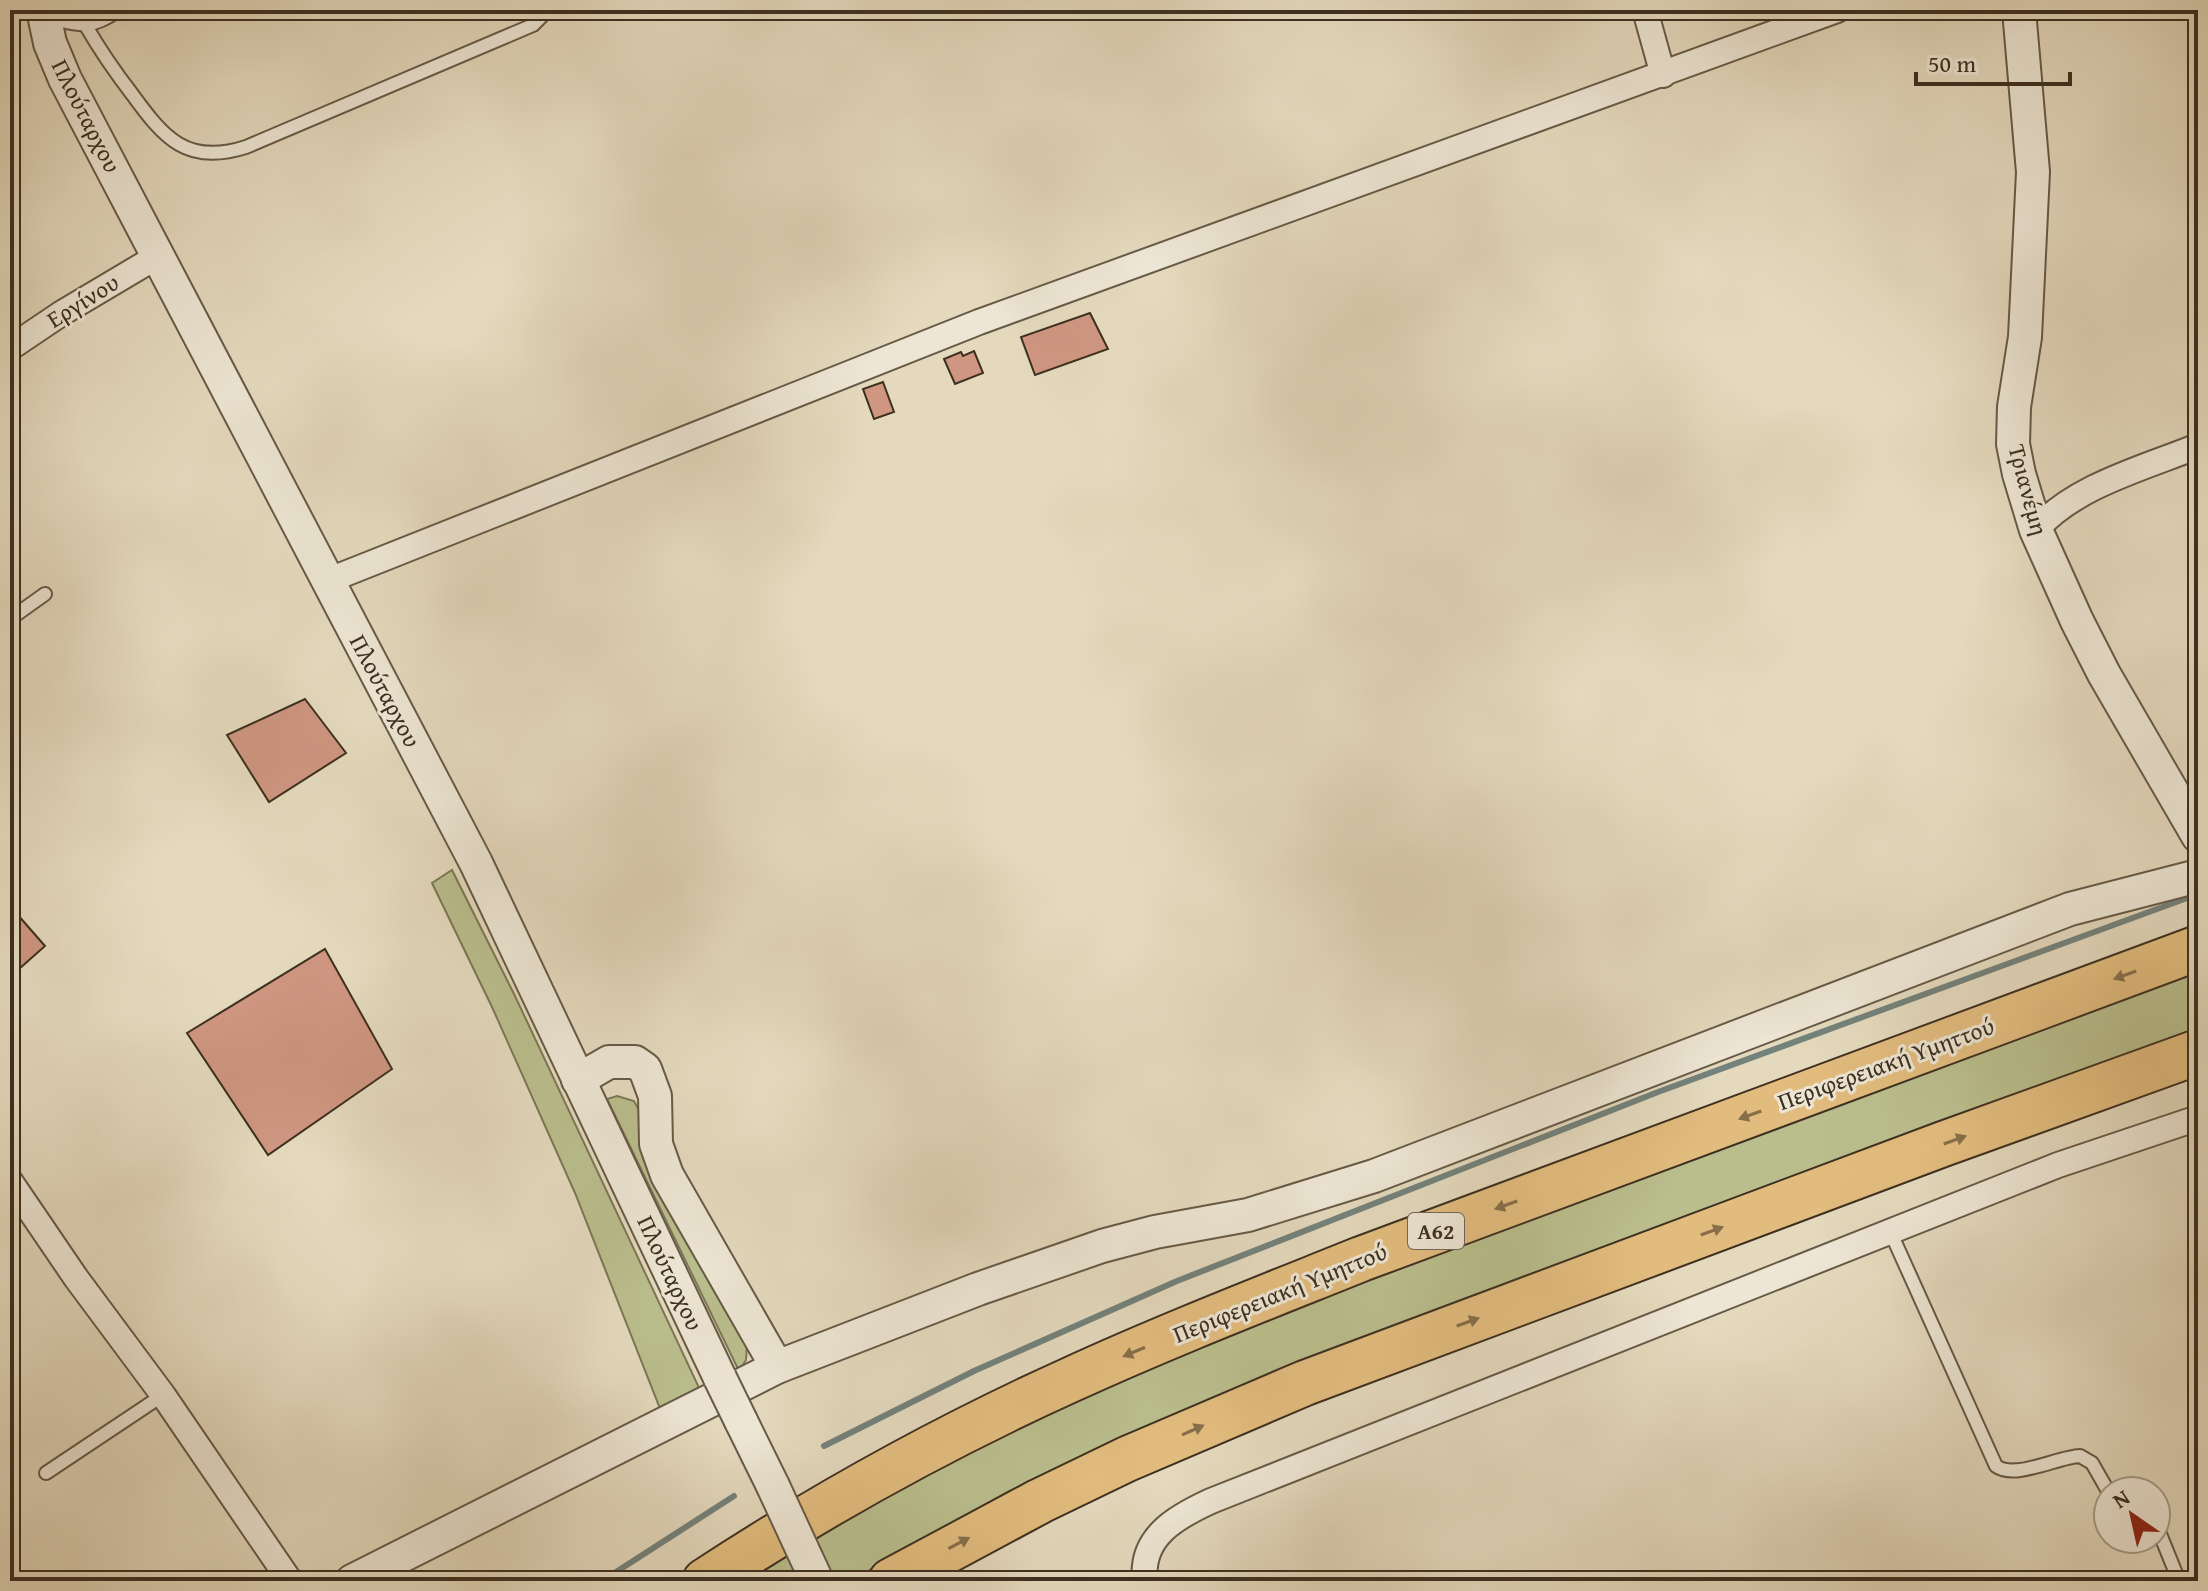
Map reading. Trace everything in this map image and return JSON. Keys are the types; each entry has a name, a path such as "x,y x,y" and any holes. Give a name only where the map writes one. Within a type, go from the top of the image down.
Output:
{"highway":[{"name":"Περιφερειακή Υμηττού","path":"705,1581 890,1470 983,1421 1173,1336 1361,1259 2198,948"},
{"path":"891,1581 1040,1501 1127,1459 1305,1383 2198,1052"}],"street":[{"path":"1645,10 1663,75"},
{"path":"327,581 979,322 1837,10"},
{"name":"Τριανέμη","path":"2019,10 2033,172 2025,337 2014,407 2013,444 2036,530 2104,674 2198,836"},
{"name":"Πλούταρχου","path":"43,13 50,43 65,79 476,863 817,1581"},
{"name":"Εργίνου","path":"10,348 158,256"},
{"path":"2036,530 2049,514 2084,493 2198,446"},
{"path":"352,1581 777,1367 978,1289 1102,1246 1155,1232 1248,1215 1374,1176 2070,909 2198,876"},
{"path":"578,1080 609,1062 635,1062 645,1069 655,1096 656,1144 667,1175 777,1367"},
{"path":"1145,1581 1144,1570 1155,1537 1185,1513 2058,1165 2198,1118"},
{"path":"10,1181 76,1278 163,1395 290,1581"}],"lane":[{"path":"43,13 86,26 99,23 119,10"},
{"path":"86,26 111,69 150,121 182,145 210,154 228,153 246,147 533,25 548,10"},
{"path":"10,619 45,594"},
{"path":"1890,1231 1996,1466 2001,1470 2013,1471 2080,1456 2092,1463 2099,1475"},
{"path":"46,1473 163,1395"},
{"path":"2169,1555 2179,1581"}],"green space":[{"path":"452,870 515,996 702,1394 663,1416 575,1193 492,1007 432,883"},
{"path":"2198,965 2198,1028 1645,1233 1131,1433 1008,1492 850,1581 733,1581 982,1441 1235,1325"},
{"path":"617,1096 634,1101 640,1112 747,1346 746,1360 739,1371 607,1099"}],"building":[{"path":"1090,313 1108,349 1035,375 1021,337"},
{"path":"974,351 983,373 955,384 944,359"},
{"path":"883,382 894,412 874,419 863,389"},
{"path":"305,699 346,753 269,802 227,735"},
{"path":"10,906 45,946 10,977"},
{"path":"325,949 392,1069 268,1155 187,1033"}],"waterway":[{"path":"824,1446 974,1371 1177,1281 1658,1092 2198,894"},
{"path":"602,1581 734,1496"}]}
